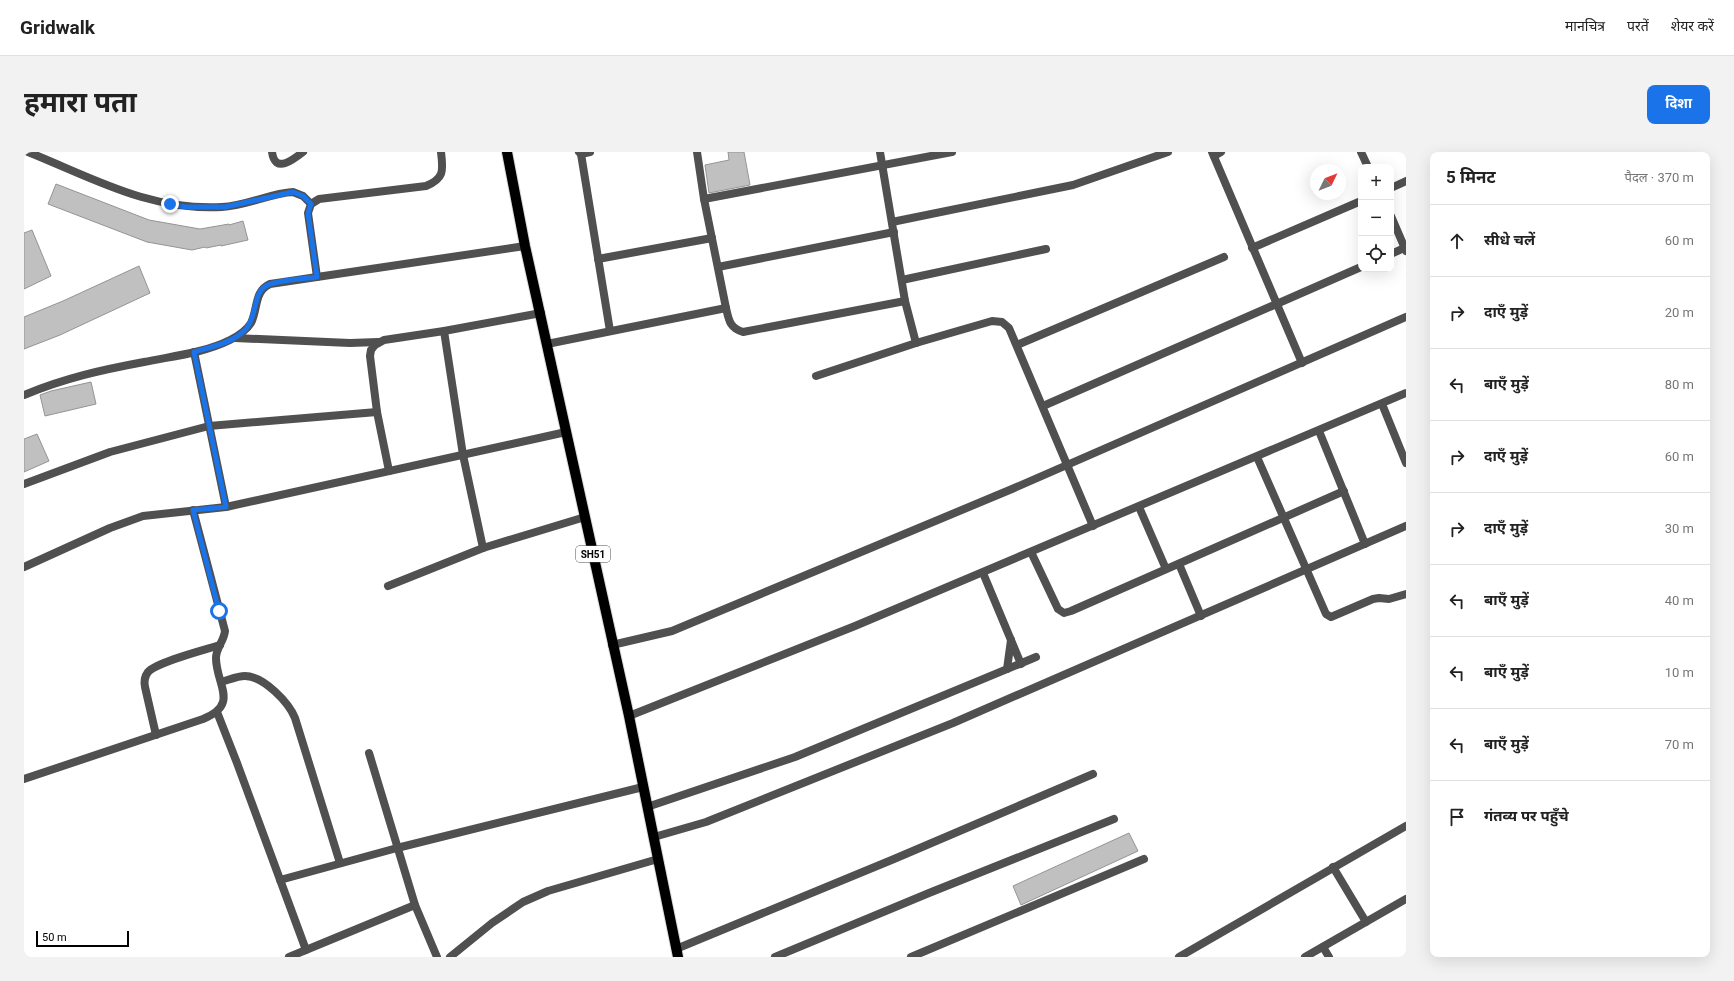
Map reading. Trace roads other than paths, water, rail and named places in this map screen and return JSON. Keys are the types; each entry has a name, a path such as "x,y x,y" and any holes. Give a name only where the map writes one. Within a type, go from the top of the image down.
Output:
{"main road":[{"name":"SH51","path":"507,152 525,246 612,645 629,716 677,953"}],"street":[{"path":"28,152 126,193 162,203 186,207 225,207 293,192 303,196 311,204"},
{"path":"272,152 273,158 276,162 283,164 291,161 303,152"},
{"path":"317,277 308,213 311,204 320,199 426,186 435,182 441,177 441,152"},
{"path":"590,152 580,153 610,331"},
{"path":"697,152 704,199 726,308 730,324 735,330 743,332 906,301"},
{"path":"880,152 902,280 916,343"},
{"path":"704,199 952,152"},
{"path":"1360,152 1366,164"},
{"path":"892,222 1073,185 1164,153"},
{"path":"1216,153 1252,248 1302,363"},
{"path":"1394,187 1406,181"},
{"path":"1252,248 1358,202"},
{"path":"1394,223 1406,249 1394,253"},
{"path":"718,267 894,232"},
{"path":"598,259 712,238"},
{"path":"24,395 85,374 194,352 216,346 234,338 241,334 251,323 259,294 265,286 525,246"},
{"path":"902,280 1046,249"},
{"path":"1017,346 1224,257"},
{"path":"1043,406 1358,269"},
{"path":"547,344 726,308"},
{"path":"234,338 350,343 378,342 541,314"},
{"path":"612,645 672,631 869,549 1406,317"},
{"path":"816,376 916,343 992,321 1002,322 1009,328 1093,526"},
{"path":"444,331 463,455 483,548"},
{"path":"378,342 371,350 370,356 377,412 389,471"},
{"path":"194,352 226,507"},
{"path":"629,716 983,573 1406,394"},
{"path":"1382,404 1406,463"},
{"path":"24,484 110,452 209,426 377,412"},
{"path":"1319,431 1365,544"},
{"path":"24,567 126,521 142,516 226,507 566,432"},
{"path":"1257,457 1326,614 1332,617 1373,599 1389,599 1406,594"},
{"path":"1031,552 1054,603 1058,609 1064,613 1344,491"},
{"path":"1139,507 1166,569"},
{"path":"24,779 203,719 221,709 224,696 216,656 225,631 193,510"},
{"path":"388,586 483,548 585,517"},
{"path":"654,837 691,827 821,777 960,720 1406,526"},
{"path":"1179,564 1201,616"},
{"path":"983,573 1021,664"},
{"path":"1007,669 1011,640"},
{"path":"156,735 144,687 144,681 148,672 161,665 220,645"},
{"path":"647,807 795,758 1036,657"},
{"path":"221,682 241,676 251,677 261,682 279,695 291,709 340,863"},
{"path":"217,712 306,950"},
{"path":"369,753 415,905 438,957"},
{"path":"677,953 1093,774"},
{"path":"280,880 397,848 643,787"},
{"path":"775,957 929,893 1114,819"},
{"path":"1179,957 1406,826"},
{"path":"450,957 492,923 523,902 554,889 658,859"},
{"path":"911,957 1144,859"},
{"path":"1333,867 1366,922"},
{"path":"1305,957 1406,899"},
{"path":"289,957 415,905"},
{"path":"1323,947 1329,957"}]}
